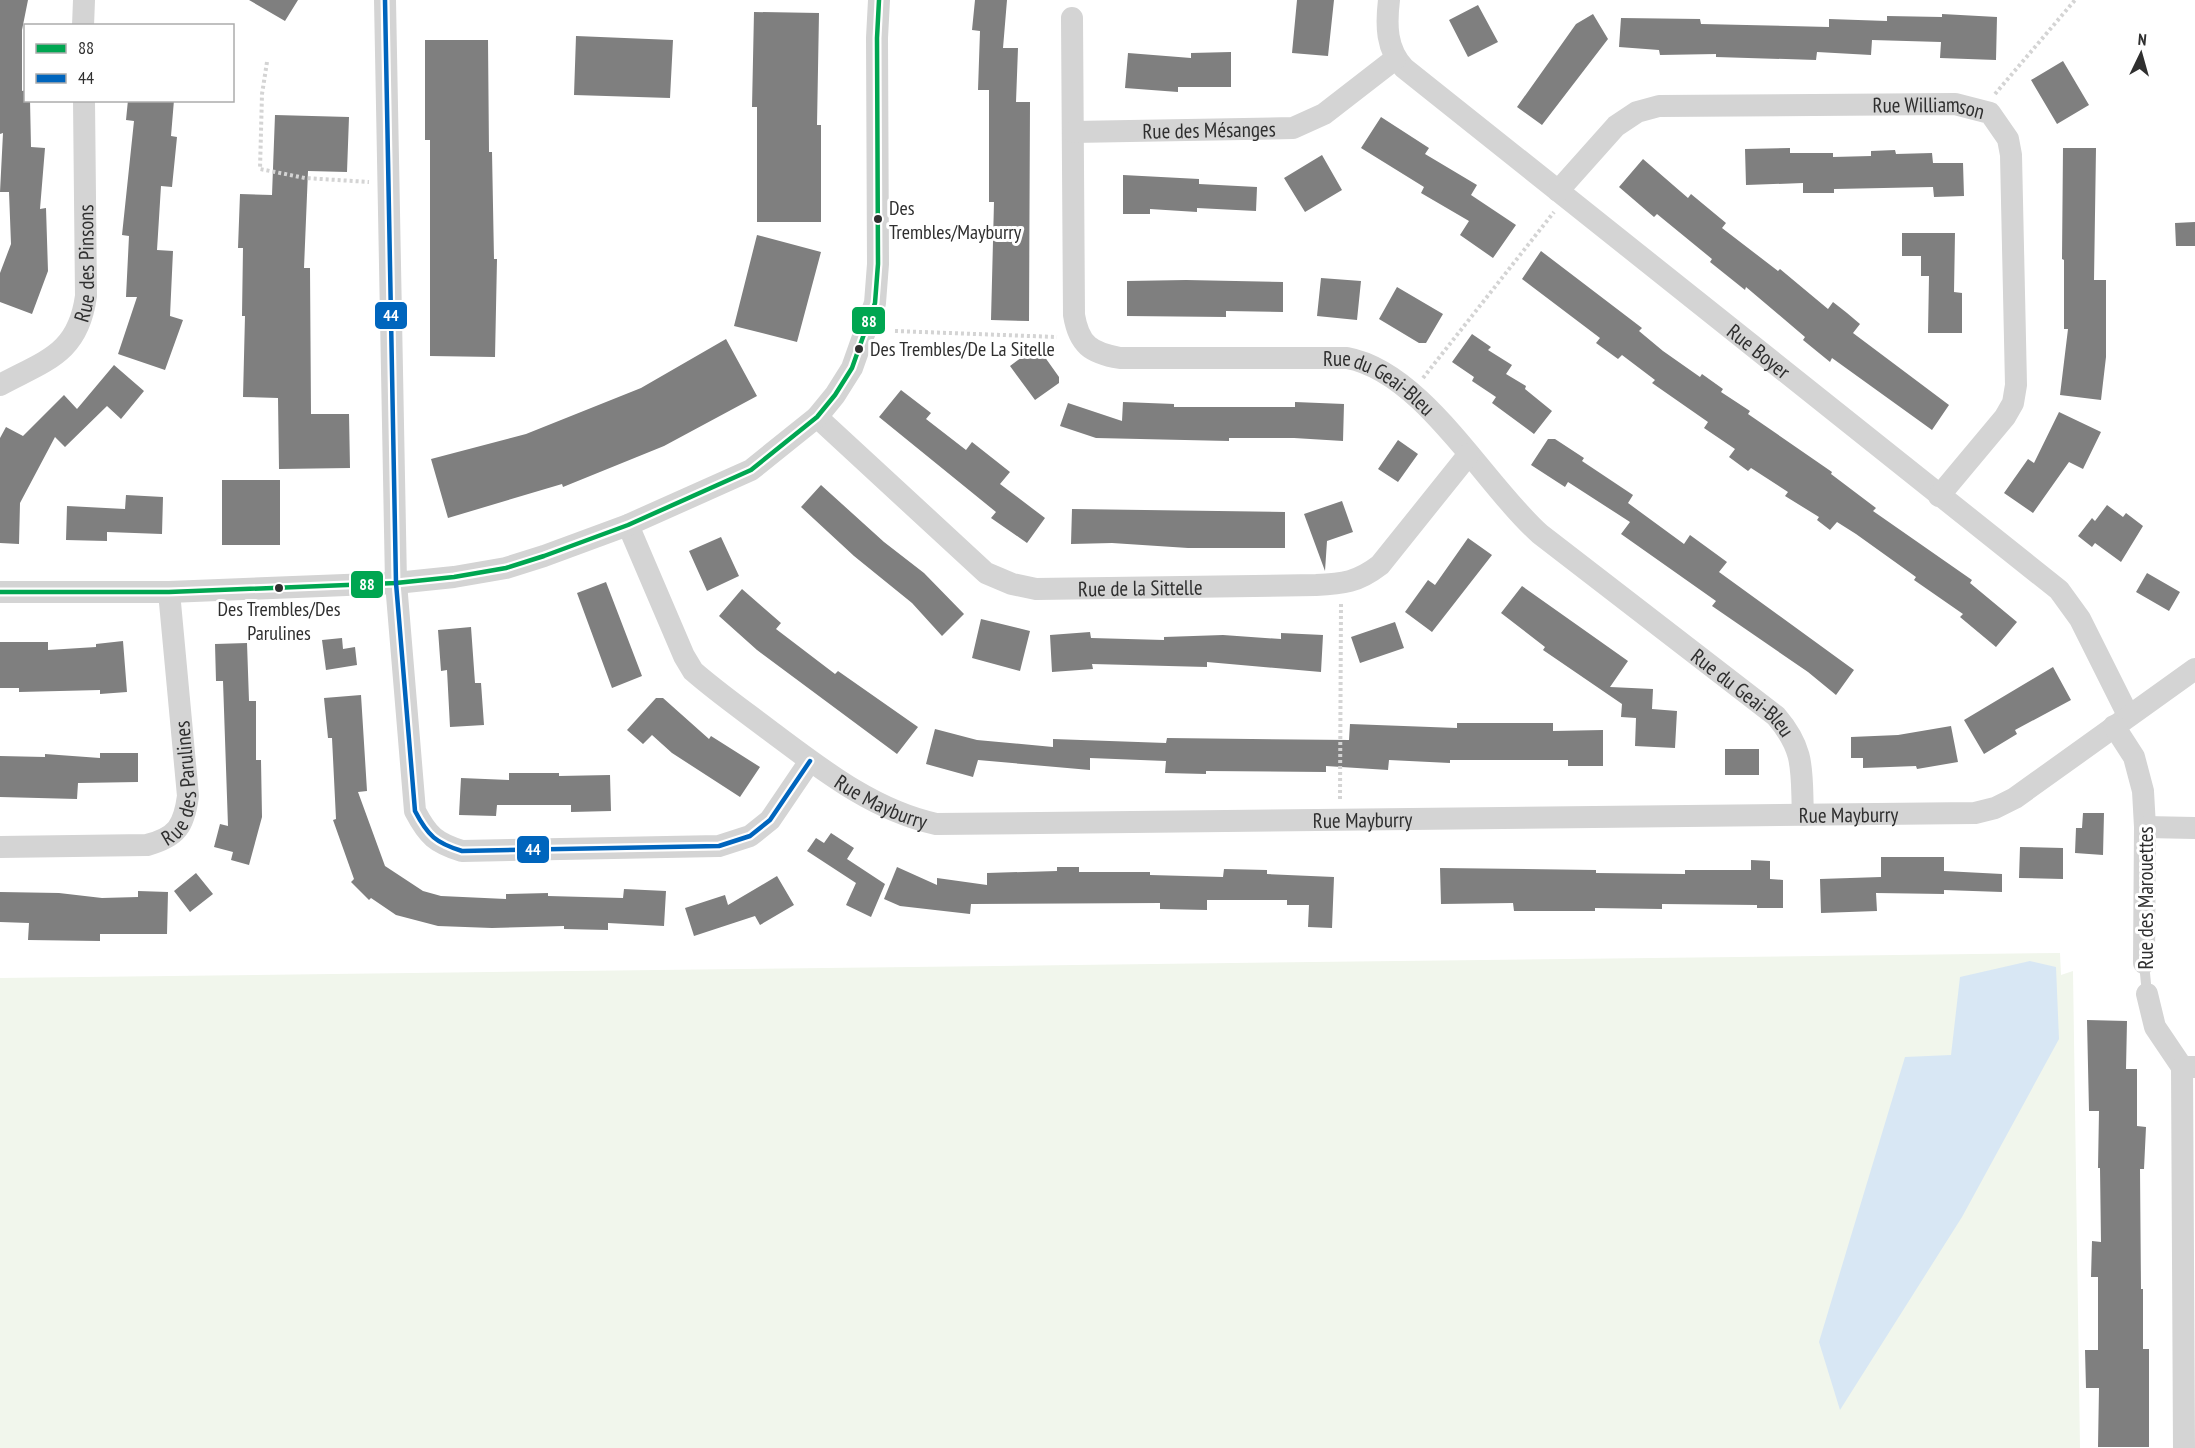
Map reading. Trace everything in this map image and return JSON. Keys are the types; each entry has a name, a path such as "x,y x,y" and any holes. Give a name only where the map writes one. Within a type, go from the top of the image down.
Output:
{"street":[{"path":"83,24 84,0"},
{"path":"386,0 396,583 415,811 426,832 444,845 462,851 718,846 750,836 770,820 810,761"},
{"path":"0,591 169,592 396,583 506,568 628,525 751,471 817,417 852,368 875,303 878,264 877,38 879,0"},
{"path":"1389,0 1388,37 1395,59"},
{"name":"Rue du Geai-Bleu","path":"1072,18 1074,315 1077,332 1088,346 1101,355 1120,358 1347,358 1366,362 1385,371 1451,431 1523,519 1776,716 1792,735 1800,754 1803,815"},
{"name":"Rue des Mésanges","path":"1073,132 1293,128 1324,114 1395,59"},
{"name":"Rue Boyer","path":"1395,59 2059,590 2071,603 2121,721"},
{"name":"Rue des Pinsons","path":"0,385 52,357 68,345 81,321 86,296 84,102"},
{"name":"Rue Williamson","path":"1562,194 1616,126 1637,112 1659,106 1955,104 1990,113 2000,123 2008,139 2011,155 2016,385 2013,403 2005,417 1940,496"},
{"name":"Rue de la Sittelle","path":"817,417 986,573 1012,584 1036,589 1341,584 1365,577 1380,565 1469,454"},
{"name":"Rue Mayburry","path":"628,525 684,656 693,670 810,761 874,802 905,816 936,824 1956,814 1995,808 2015,798 2195,669"},
{"name":"Rue des Parulines","path":"0,847 147,845 165,840 178,829 186,815 188,796 169,592"},
{"name":"Rue des Marouettes","path":"2121,721 2140,774 2145,827 2144,963"},
{"path":"2145,827 2195,828"},
{"name":"Rue des Marouettes","path":"2147,994 2155,1027 2189,1067"},
{"path":"2184,1448 2189,1067"}],"lane":[{"name":"Rue des Marouettes","path":"2144,963 2147,994"}],"path":[{"path":"1981,110 2075,0"},
{"path":"267,62 261,94 260,169 332,181 388,183"},
{"path":"1411,394 1562,194"},
{"path":"895,331 1067,337"},
{"path":"1340,820 1341,584"}],"shaded area":[{"path":"2060,953 2061,975 2073,971 2080,1448 0,1448 0,978"}],"water":[{"path":"2030,961 2056,967 2059,1039 1962,1217 1840,1410 1819,1342 1905,1057 1951,1055 1960,977"}],"building":[{"path":"0,0 28,0 22,30 22,91 24,90 24,102 30,102 31,147 45,148 40,209 46,208 48,271 32,314 0,302 0,273 11,244 9,192 0,192 3,133 0,134"},
{"path":"249,0 298,0 285,21"},
{"path":"975,0 1007,0 1003,48 1018,48 1016,102 1030,102 1029,321 991,320 994,202 989,202 989,90 978,90 980,31 972,30"},
{"path":"1297,0 1334,0 1328,56 1292,53"},
{"path":"1478,5 1498,42 1468,57 1449,20"},
{"path":"754,12 819,13 817,125 821,125 821,222 757,222 757,107 752,107"},
{"path":"1593,14 1608,39 1542,125 1517,107 1576,24"},
{"path":"1942,14 1997,17 1996,60 1940,58 1941,42 1872,40 1871,55 1817,52 1816,60 1716,57 1716,54 1660,55 1659,50 1619,47 1621,18 1700,19 1701,24 1829,27 1829,19 1887,21 1887,16 1942,17"},
{"path":"576,36 673,40 670,98 574,95"},
{"path":"425,40 488,40 489,152 492,152 494,259 497,259 495,357 430,356 430,140 425,140"},
{"path":"1231,52 1231,87 1178,87 1178,92 1125,88 1128,53 1191,58 1191,53"},
{"path":"2063,61 2089,105 2057,124 2031,80"},
{"path":"128,102 174,102 171,136 177,137 172,187 161,186 157,250 173,251 170,316 183,320 165,370 118,354 137,297 126,297 129,236 122,235 134,121 126,120"},
{"path":"275,115 349,117 347,172 308,171 304,268 310,268 311,414 349,414 350,468 279,469 278,398 243,397 245,316 242,316 243,248 238,248 240,194 272,195"},
{"path":"1381,117 1429,148 1425,154 1477,185 1471,195 1516,225 1493,258 1460,235 1469,221 1421,193 1424,187 1361,148"},
{"path":"1790,148 1790,153 1833,153 1833,157 1871,156 1871,151 1895,150 1896,154 1932,153 1933,163 1963,163 1964,196 1934,197 1933,187 1834,189 1834,193 1803,193 1803,183 1746,185 1745,149"},
{"path":"2063,148 2096,148 2094,280 2106,280 2106,357 2101,400 2060,395 2068,329 2064,329 2064,260 2062,259"},
{"path":"1322,155 1342,190 1305,212 1284,178"},
{"path":"1643,159 1688,198 1691,194 1726,223 1722,228 1778,271 1780,269 1828,309 1833,302 1847,313 1860,324 1853,333 1949,405 1932,430 1832,358 1830,362 1803,340 1805,337 1746,287 1745,290 1710,262 1712,259 1657,214 1654,217 1619,187"},
{"path":"1123,175 1199,179 1199,184 1257,187 1256,211 1197,208 1197,212 1150,209 1150,214 1123,214"},
{"path":"2195,222 2195,246 2176,246 2175,223"},
{"path":"1902,233 1955,233 1954,292 1962,293 1962,333 1928,333 1929,276 1921,276 1921,256 1902,256"},
{"path":"757,235 821,252 797,342 734,326"},
{"path":"1541,251 1642,328 1639,331 1663,351 1700,377 1702,374 1723,389 1721,392 1750,411 1748,414 1832,472 1831,474 1876,508 1873,511 1972,580 1970,583 2017,622 1996,647 1960,617 1963,614 1914,580 1916,577 1856,534 1837,522 1830,530 1817,520 1819,517 1785,496 1788,492 1751,468 1748,471 1729,457 1735,449 1704,428 1708,422 1652,383 1655,380 1622,355 1618,359 1596,343 1600,338 1522,279"},
{"path":"1321,278 1361,281 1357,320 1317,316"},
{"path":"1127,281 1283,282 1283,312 1226,311 1226,317 1127,316"},
{"path":"1397,287 1443,314 1426,343 1419,343 1379,319"},
{"path":"1472,334 1491,347 1488,350 1512,365 1506,374 1526,386 1525,389 1552,411 1534,434 1492,403 1496,397 1472,381 1474,377 1452,362"},
{"path":"726,339 757,396 664,446 563,487 562,484 448,518 431,459 526,434 641,388"},
{"path":"1037,346 1059,377 1059,383 1035,400 1010,366"},
{"path":"114,365 144,391 121,419 107,406 65,447 55,437 20,503 19,544 0,543 0,438 6,427 23,436 64,395 77,409"},
{"path":"901,390 931,413 926,419 966,450 972,442 1010,472 1000,484 1045,518 1027,543 991,518 996,512 879,417"},
{"path":"1123,402 1174,404 1174,407 1295,407 1295,402 1344,404 1343,441 1294,438 1229,438 1229,441 1096,438 1060,426 1068,403 1122,421"},
{"path":"2059,412 2101,432 2083,469 2069,462 2033,513 2004,493 2028,459 2034,463"},
{"path":"1548,439 1555,439 1584,458 1582,461 1633,495 1628,503 1684,544 1690,535 1727,562 1719,572 1854,670 1836,695 1808,672 1712,606 1716,601 1621,534 1630,522 1568,482 1565,487 1531,465"},
{"path":"1398,440 1418,454 1398,482 1378,469"},
{"path":"222,480 280,480 280,545 222,545"},
{"path":"821,485 884,542 924,573 964,614 942,636 912,603 854,556 801,507"},
{"path":"126,495 163,497 162,534 107,532 107,541 66,540 67,506 125,509"},
{"path":"1342,501 1353,532 1327,541 1325,571 1304,514"},
{"path":"2107,505 2123,517 2126,513 2143,526 2121,562 2095,543 2092,547 2078,536 2092,518 2095,521"},
{"path":"1072,509 1285,512 1285,548 1188,548 1112,543 1071,544"},
{"path":"721,537 739,576 707,591 689,551"},
{"path":"1468,538 1492,555 1432,632 1405,612 1428,580 1435,585"},
{"path":"2147,573 2180,592 2169,611 2136,592"},
{"path":"606,582 642,676 612,688 577,593"},
{"path":"1522,586 1628,661 1610,687 1653,689 1652,709 1677,711 1675,748 1635,746 1636,718 1621,717 1622,704 1543,650 1545,647 1501,613"},
{"path":"742,589 781,623 776,629 835,674 838,671 918,727 897,754 757,650 719,616"},
{"path":"981,619 1030,631 1020,671 972,658"},
{"path":"1395,622 1404,648 1360,663 1351,637"},
{"path":"471,627 475,683 481,683 484,725 450,727 447,670 441,671 438,630"},
{"path":"1090,632 1091,638 1164,640 1164,637 1223,635 1281,639 1281,633 1323,635 1321,672 1207,662 1207,667 1092,664 1093,669 1052,672 1050,635"},
{"path":"342,638 343,649 355,647 357,665 326,670 322,640"},
{"path":"123,641 127,692 100,694 100,690 19,692 19,688 0,688 0,642 48,642 48,650 96,647 96,644"},
{"path":"247,643 249,701 256,701 256,760 261,760 262,817 249,865 231,860 233,852 214,847 220,824 228,826 223,681 216,681 215,644"},
{"path":"2053,667 2071,700 2015,730 2017,734 1984,754 1964,720"},
{"path":"361,695 367,791 358,792 385,866 423,891 441,896 506,899 506,894 548,893 548,896 623,898 624,889 666,891 664,926 608,923 608,930 564,929 564,926 492,928 438,926 396,915 371,898 369,900 351,882 354,879 333,820 336,819 332,738 328,738 324,698"},
{"path":"656,698 663,698 709,739 711,736 760,767 740,797 672,753 652,735 643,744 627,730"},
{"path":"1457,723 1553,723 1553,731 1603,730 1603,766 1568,766 1568,760 1450,760 1450,763 1389,760 1388,770 1326,766 1326,772 1206,771 1206,774 1165,773 1166,761 1090,758 1090,770 978,760 973,777 926,764 935,729 977,740 1053,747 1053,739 1166,743 1167,738 1349,740 1350,724 1457,728"},
{"path":"1951,726 1958,762 1917,769 1916,766 1863,768 1863,758 1851,758 1851,737 1898,735"},
{"path":"1725,749 1759,749 1759,775 1725,775"},
{"path":"100,753 138,753 138,782 78,783 77,799 0,797 0,756 45,757 45,754 100,758"},
{"path":"509,773 559,773 559,776 610,775 611,811 571,812 571,805 497,805 496,816 459,815 461,778 509,780"},
{"path":"2083,813 2104,813 2103,855 2075,853 2076,828 2082,828"},
{"path":"831,833 854,848 847,859 885,884 871,917 846,905 856,883 807,851 816,838 824,843"},
{"path":"2020,847 2063,848 2063,879 2019,878"},
{"path":"1881,857 1944,857 1944,871 2002,874 2002,892 1944,890 1944,894 1876,893 1877,911 1821,913 1820,879 1881,877"},
{"path":"1751,860 1770,861 1770,879 1783,880 1783,908 1757,908 1757,905 1662,904 1662,909 1595,908 1595,911 1514,911 1513,903 1441,904 1440,868 1596,870 1596,873 1685,874 1685,870 1751,870"},
{"path":"897,867 937,885 937,878 987,885 987,873 1057,871 1057,867 1079,867 1079,872 1150,872 1150,875 1223,877 1224,869 1267,870 1267,874 1334,877 1332,928 1308,927 1309,905 1287,905 1287,900 1207,900 1207,910 1160,909 1160,903 971,904 970,914 900,906 884,899"},
{"path":"196,873 213,894 190,912 174,891"},
{"path":"777,876 794,905 760,925 755,916 694,936 685,908 725,895 728,905"},
{"path":"138,891 168,892 167,934 100,934 100,941 28,940 29,923 0,922 0,892 59,893 102,898 138,897"},
{"path":"2087,1020 2127,1021 2126,1069 2137,1069 2137,1126 2146,1127 2144,1169 2140,1169 2141,1289 2143,1289 2143,1349 2149,1349 2149,1447 2098,1447 2099,1388 2086,1388 2085,1350 2098,1350 2098,1277 2091,1277 2092,1241 2101,1242 2100,1168 2098,1168 2099,1111 2089,1111"}],"transit line":[{"name":"44","path":"385,0 396,583 415,811 420,820 429,833 439,841 462,851 719,846 750,836 770,820 810,761"},
{"name":"88","path":"0,592 169,592 396,583 454,577 506,568 544,556 628,525 751,470 817,417 835,395 852,368 875,303 878,264 877,38 879,0"}],"place":[{"name":"Des Trembles/Mayburry","path":"878,219"},
{"name":"Des Trembles/De La Sitelle","path":"859,349"},
{"name":"Des Trembles/Des Parulines","path":"279,588"}]}
